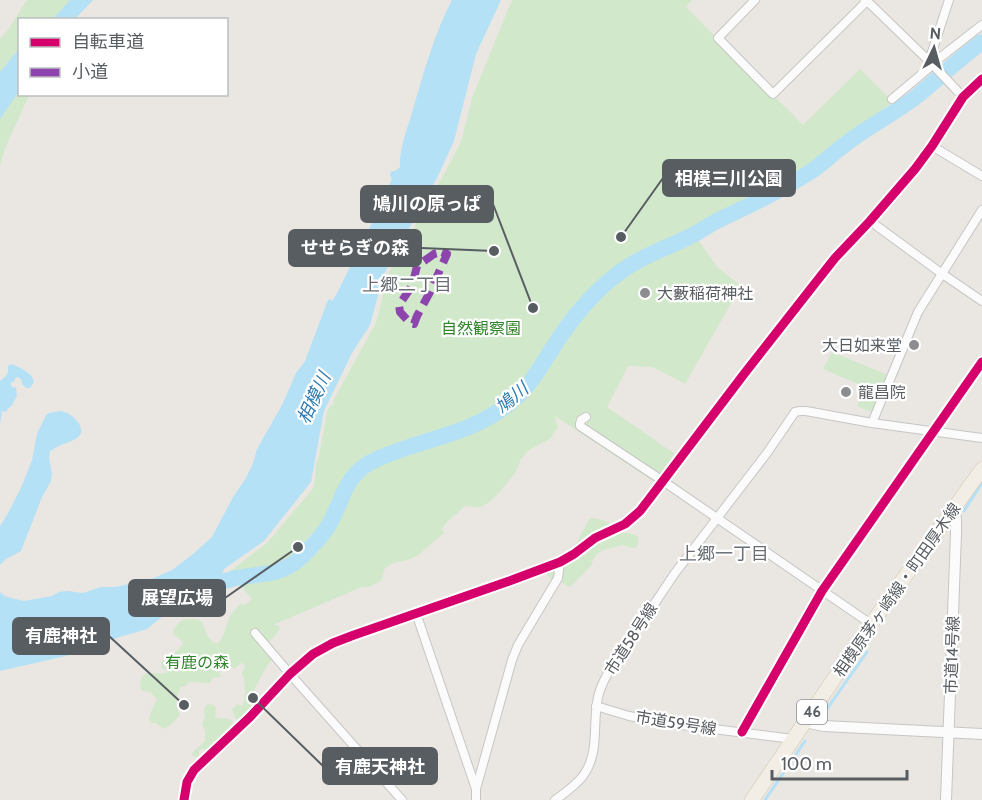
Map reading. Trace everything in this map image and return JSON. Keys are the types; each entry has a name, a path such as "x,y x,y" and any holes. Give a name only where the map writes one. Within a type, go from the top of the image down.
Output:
{"main road":[{"name":"相模原茅ヶ崎線・町田厚木線","path":"752,800 871,624 982,469"}],"street":[{"path":"755,0 718,38 773,94 866,0 963,97"},
{"path":"932,64 949,0"},
{"path":"892,99 982,25"},
{"path":"184,800 187,782 194,770 308,658 333,643 560,562 595,538 625,524 640,511 820,276 904,182 932,146 963,97 982,79"},
{"path":"932,146 982,176"},
{"path":"982,210 941,273 913,323 872,423 982,438"},
{"path":"870,221 982,301"},
{"path":"742,732 822,591 982,362"},
{"name":"市道58号線","path":"555,800 573,786 588,765 594,744 596,706 608,673 675,573 767,453 795,412 806,411 872,423"},
{"path":"586,417 581,420 580,426 871,624"},
{"name":"市道14号線","path":"946,800 956,534 954,510"},
{"path":"476,800 476,789 512,660 518,645 558,578 560,562"},
{"path":"416,613 476,789"},
{"path":"255,633 402,800"},
{"name":"市道59号線","path":"596,706 629,716 666,723 793,739"},
{"path":"805,722 824,726 982,734"}],"green space":[{"path":"27,0 83,0 64,18 18,18 18,96 29,96 6,146 0,166 0,39"},
{"path":"512,0 692,0 686,7 803,125 860,69 893,102 809,166 757,198 692,231 717,267 741,286 685,384 653,367 628,366 607,407 675,454 656,483 555,416 558,427 550,439 529,450 499,493 480,507 465,506 444,525 442,529 444,533 417,556 385,568 381,581 369,587 362,587 273,625 278,625 280,629 264,648 272,658 254,689 258,703 243,719 236,719 232,710 237,704 242,706 244,703 245,689 242,672 244,664 241,663 234,669 229,663 221,660 218,666 221,677 212,678 210,683 189,682 186,686 181,687 176,701 180,714 173,723 163,729 156,723 151,723 149,719 157,699 150,692 142,691 140,687 142,677 148,673 166,673 161,662 176,652 183,643 173,631 184,620 200,620 210,639 217,644 220,641 230,616 240,604 245,605 252,599 229,572 268,542 314,487 316,464 327,412 333,405 334,399 376,323 389,272 461,142 472,98"},
{"path":"832,352 888,375 873,413 857,406 865,387 823,369"},
{"path":"590,518 605,521 617,532 638,536 637,547 623,545 597,554 591,566 570,587 561,582 558,575 553,581 545,573 556,569 577,542"},
{"path":"209,704 214,705 216,709 215,717 232,720 233,725 209,749 201,749 197,757 193,756 192,753 205,741 202,724 205,717 204,710"}],"water":[{"path":"70,0 93,0 76,18 54,18"},
{"name":"相模川","path":"452,0 501,0 476,54 454,141 437,178 384,274 370,325 352,353 324,411 311,482 264,541 224,569 220,580 208,592 163,616 147,629 66,656 0,671 0,592 5,596 24,601 52,596 59,592 83,593 101,587 116,587 154,578 172,570 212,537 246,478 257,449 282,405 296,373 305,361 328,300 332,301 336,295 375,217 380,201 392,179 391,171 400,167 402,145 425,67"},
{"path":"18,50 18,92 0,119 0,72"},
{"path":"12,364 28,373 34,382 30,388 26,388 21,379 17,377 14,382 11,382 13,388 16,387 17,396 5,412 2,411 0,425 0,381 7,373 8,366"},
{"path":"60,411 69,414 77,421 81,431 80,435 50,451 51,481 42,497 21,551 0,565 0,526 21,488 32,460 37,434 46,415"}],"waterway":[{"name":"鳩川","path":"196,595 223,582 274,572 298,560 316,543 327,528 355,474 371,462 389,454 478,423 511,402 530,382 575,316 615,276 641,259 769,196 809,173 855,137 917,96 982,42"},
{"path":"964,511 982,483"},
{"path":"824,713 867,652"},
{"path":"765,800 805,741"}],"marked path":[{"path":"442,252 447,254 430,292 414,324 410,323 400,312 399,305 412,286 417,266 434,254 442,252"}],"cycle path":[{"path":"184,800 187,782 194,770 313,654 354,635 560,562 595,538 625,524 640,511 835,258 915,169 963,97 982,79"},
{"path":"742,732 822,591 982,362"}],"place":[{"name":"相模三川公園","path":"621,237"},
{"name":"せせらぎの森","path":"494,251"},
{"name":"大藪稲荷神社","path":"645,293"},
{"name":"鳩川の原っぱ","path":"533,308"},
{"name":"大日如来堂","path":"914,345"},
{"name":"龍昌院","path":"846,392"},
{"name":"展望広場","path":"298,547"},
{"name":"有鹿天神社","path":"253,698"},
{"name":"有鹿神社","path":"184,705"}],"district":[{"name":"上郷二丁目","path":"407,285"},
{"name":"上郷一丁目","path":"724,554"}],"park label":[{"name":"自然観察園","path":"481,328"},
{"name":"有鹿の森","path":"197,662"}]}
